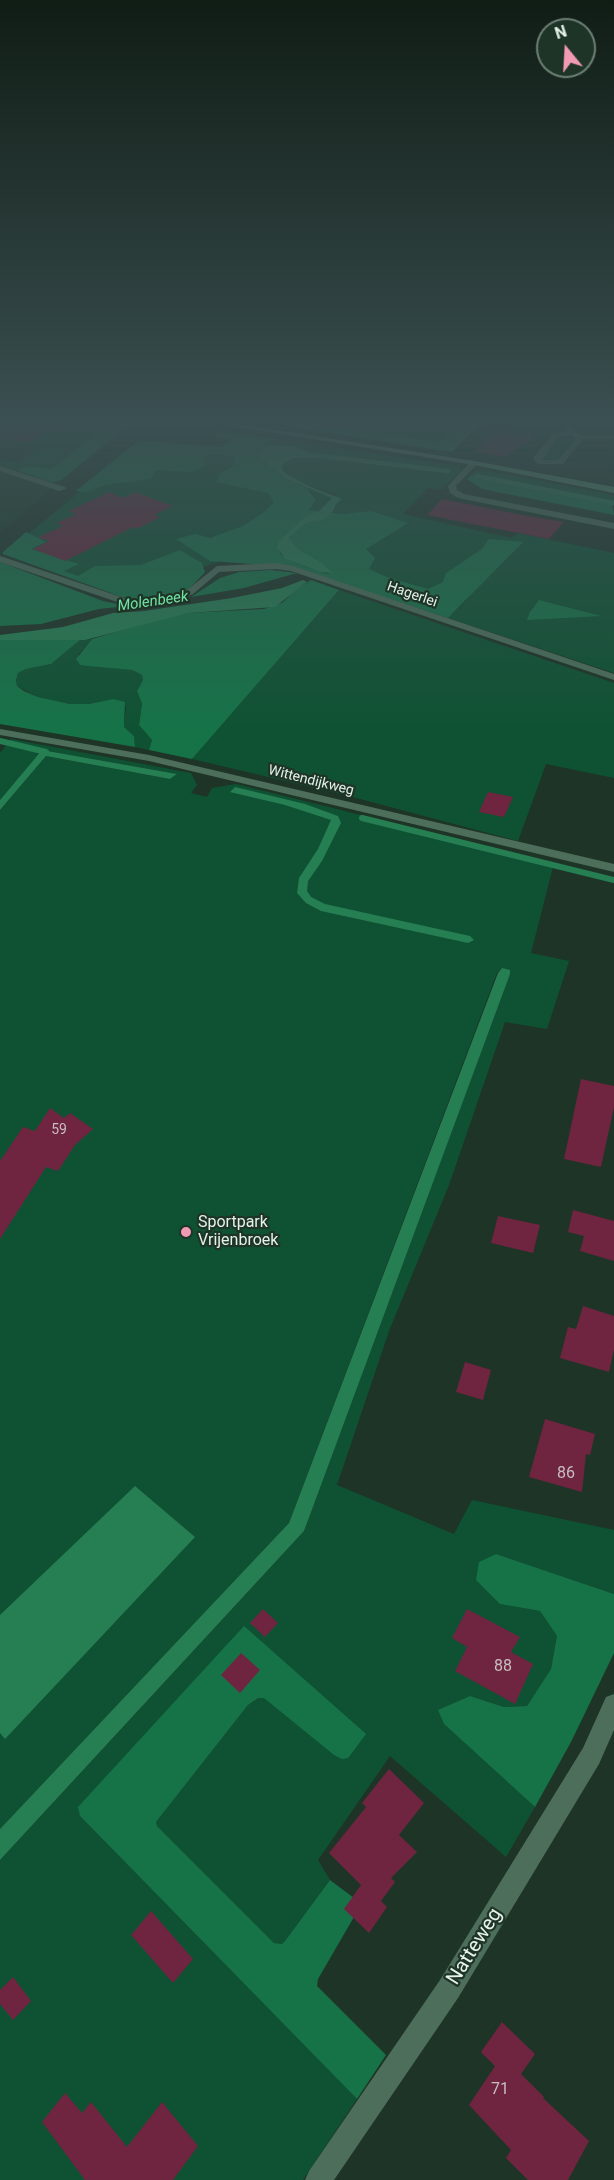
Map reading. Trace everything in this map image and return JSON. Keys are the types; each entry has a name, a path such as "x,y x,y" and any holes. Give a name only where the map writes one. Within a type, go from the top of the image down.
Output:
{"street":[{"name":"Hagerlei","path":"0,559 129,603 144,604 178,597 190,592 217,569 276,566 292,569 614,677"},
{"name":"Wittendijkweg","path":"0,732 149,758 614,868"},
{"name":"Natteweg","path":"318,2180 449,1989 591,1756 614,1704"}],"shaded area":[{"path":"0,525 10,525 0,533"},
{"path":"39,525 451,525 511,538 517,533 614,553 614,673 448,618 469,598 446,611 281,562 220,561 125,595 5,553"},
{"path":"297,525 279,541 280,554 295,563 327,574 331,573 322,563 298,549 289,538 304,525 405,525 366,549 375,558 369,569 389,578 428,589 443,582 446,573 482,549 489,539 523,542 448,618 292,567 210,561 176,539 195,534 210,538 243,526"},
{"path":"297,525 304,525 289,538 298,549 322,563 332,573 321,572 286,559 277,548 279,541"},
{"path":"26,532 46,542 31,549 79,564 64,571 78,576 95,566 141,565 180,550 202,563 205,572 189,589 162,599 122,597 3,554"},
{"path":"0,562 103,601 127,606 99,609 41,624 0,626"},
{"path":"271,570 297,573 244,588 191,597 220,578 239,572"},
{"path":"303,580 307,582 275,607 188,613 85,640 0,640 0,635 63,627 113,613 144,611 232,598 282,588"},
{"path":"311,580 339,590 192,759 149,750 152,740 139,725 142,704 137,691 143,680 142,675 132,670 80,665 76,659 92,639 166,617 188,613 264,609 282,603"},
{"path":"339,590 614,683 614,778 546,764 518,841 349,796 192,759"},
{"path":"539,600 601,616 527,620"},
{"path":"92,639 78,655 80,664 132,670 142,675 143,680 137,691 142,704 139,725 152,740 149,750 135,747 134,736 124,727 126,706 113,699 89,704 70,704 38,697 17,686 18,673 51,664 80,640"},
{"path":"0,640 80,640 51,664 18,673 17,686 38,697 70,704 89,704 113,699 125,702 124,727 134,736 135,747 0,724"},
{"path":"11,739 191,773 197,785 191,793 207,797 212,788 236,784 554,863 531,953 569,961 547,1029 505,1022 449,1185 389,1331 337,1485 454,1534 472,1500 614,1530 614,1594 496,1554 500,1604 540,1611 557,1636 551,1669 527,1706 504,1707 470,1696 439,1710 444,1724 535,1807 506,1857 390,1756 318,1860 330,1880 285,1941 282,1944 274,1943 157,1826 156,1822 248,1705 258,1698 264,1697 334,1755 342,1758 244,1626 80,1816 357,2099 303,2180 0,2180 0,1860 304,1531 502,968 497,973 289,1523 0,1829 0,810 46,756 170,779 177,774 42,750 0,800 0,753"},
{"path":"42,750 177,774 170,779 46,756 0,810 0,800"},
{"path":"235,787 305,804 338,816 341,823 322,861 308,881 307,891 311,897 325,904 470,936 474,940 468,943 321,911 306,903 297,893 299,878 318,849 331,820 285,805 230,792"},
{"path":"502,968 510,970 510,974 304,1531 0,1860 0,1829 289,1523 498,973"},
{"path":"135,1486 195,1537 5,1739 0,1733 0,1615"},
{"path":"496,1554 614,1594 614,1653 571,1742 535,1807 444,1724 438,1710 470,1696 504,1707 527,1706 551,1669 557,1636 540,1611 500,1604 476,1580 479,1562"},
{"path":"244,1626 366,1734 348,1758 342,1759 264,1698 258,1698 248,1705 156,1822 157,1826 274,1943 282,1944 285,1941 330,1880 358,1901 358,1910 318,1979 317,1986 386,2055 357,2099 80,1816 78,1807"}],"building":[{"path":"60,525 145,525 137,529 133,527 65,561 33,549 49,541 38,537 63,526"},
{"path":"476,525 562,525 549,539"},
{"path":"488,792 513,797 504,817 479,812"},
{"path":"581,1079 614,1086 614,1107 601,1167 564,1159"},
{"path":"50,1108 64,1118 70,1113 93,1129 75,1145 58,1171 46,1167 0,1239 0,1161 23,1127 35,1131"},
{"path":"573,1210 614,1221 614,1261 580,1251 584,1236 568,1232"},
{"path":"498,1216 540,1225 533,1253 491,1243"},
{"path":"583,1306 614,1316 614,1349 609,1372 560,1358 568,1327 576,1329"},
{"path":"465,1362 491,1370 483,1400 456,1392"},
{"path":"545,1419 595,1434 590,1455 586,1454 582,1492 529,1477"},
{"path":"263,1609 278,1623 265,1637 250,1623"},
{"path":"467,1609 520,1637 511,1652 533,1664 515,1704 455,1671 467,1647 452,1638"},
{"path":"241,1653 260,1670 240,1693 221,1675"},
{"path":"389,1769 424,1803 399,1835 417,1852 391,1878 395,1882 381,1901 387,1907 369,1933 344,1909 361,1885 329,1853 366,1807 362,1803"},
{"path":"151,1911 193,1959 173,1983 131,1935"},
{"path":"13,1977 31,2001 13,2020 0,2004 0,1990"},
{"path":"502,2022 535,2054 521,2074 589,2141 568,2180 528,2180 506,2158 511,2150 469,2105 495,2066 481,2052"},
{"path":"65,2093 82,2113 91,2102 127,2147 162,2102 198,2146 173,2180 85,2180 42,2122"}],"waterway":[{"path":"0,741 46,752"},
{"path":"362,818 614,880"}],"place":[{"name":"Sportpark Vrijenbroek","path":"186,1232"}],"water label":[{"name":"Molenbeek","path":"153,602"}]}
